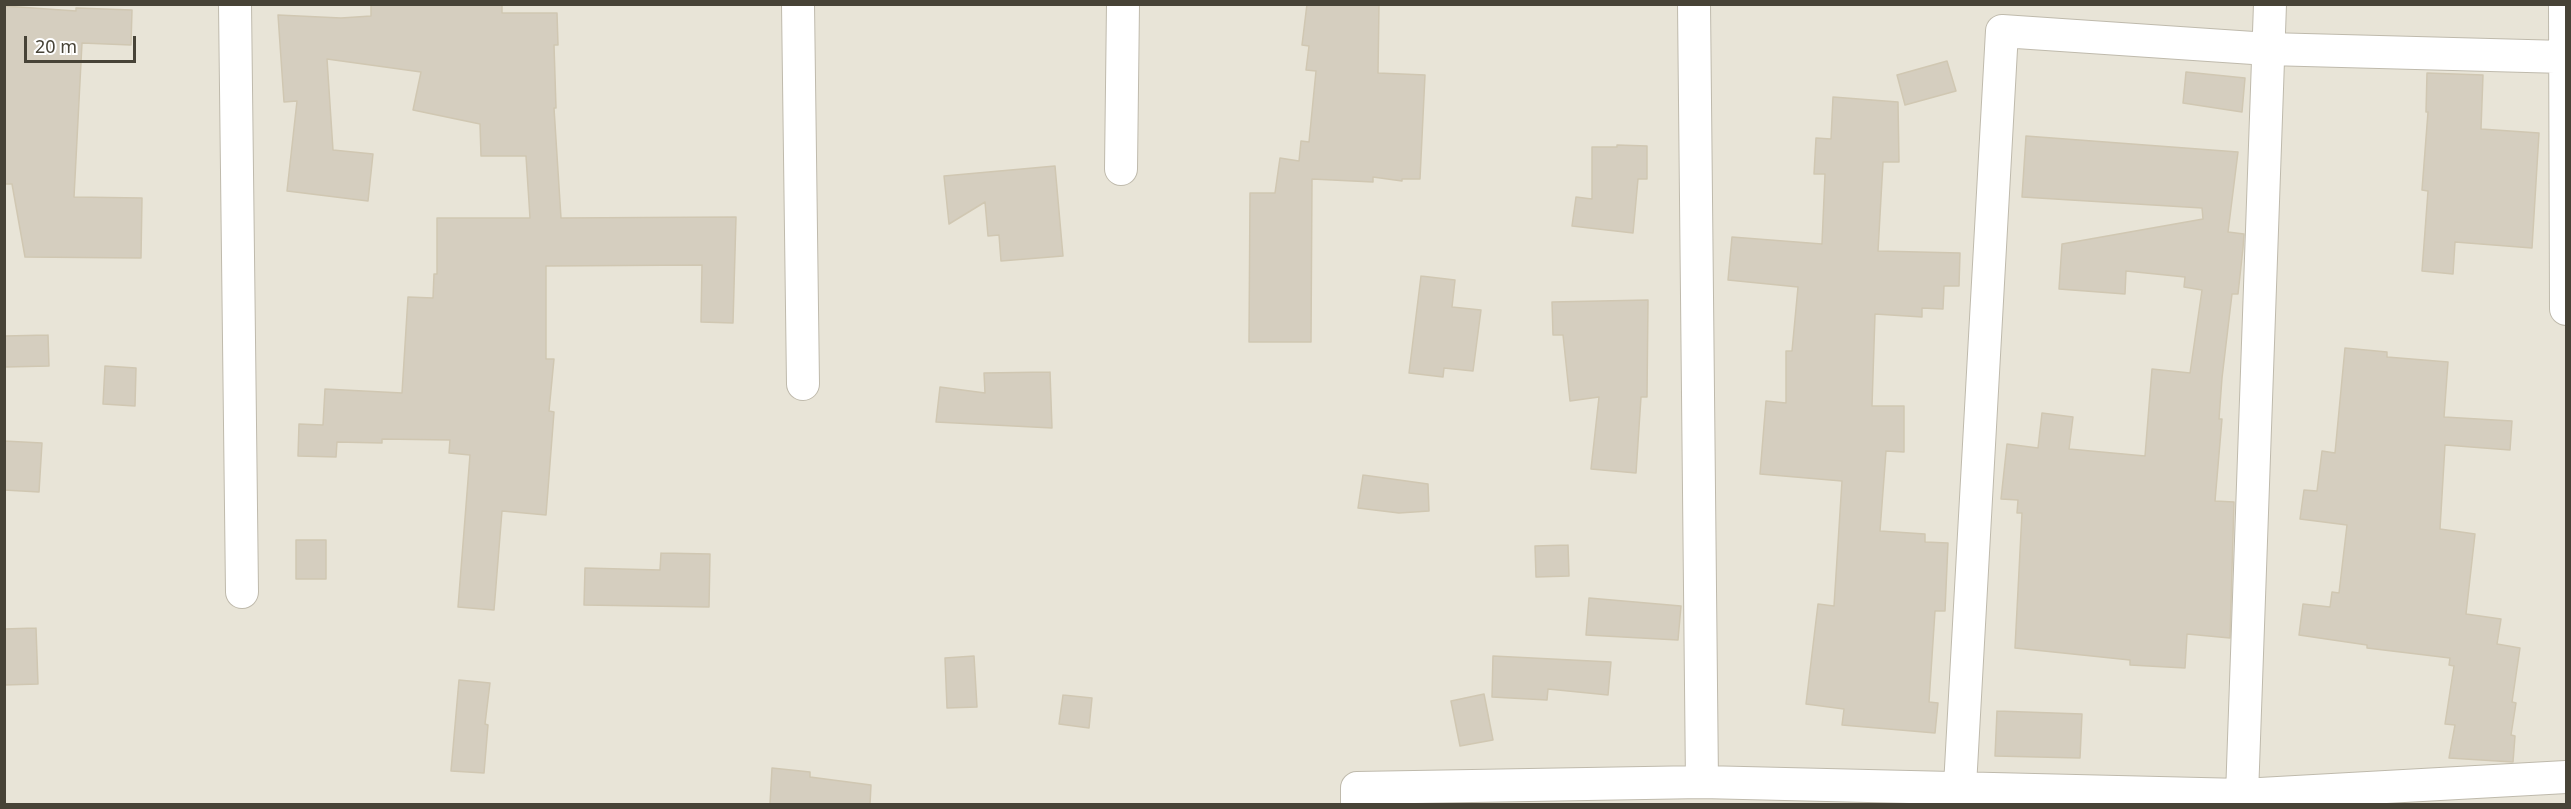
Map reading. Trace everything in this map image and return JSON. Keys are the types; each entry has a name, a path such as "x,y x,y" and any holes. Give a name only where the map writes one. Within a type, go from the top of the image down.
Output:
{"street":[{"path":"235,4 242,592"},
{"path":"798,4 802,384"},
{"path":"1121,168 1123,4"},
{"path":"1694,4 1702,782"},
{"path":"2242,795 2270,4"},
{"path":"2565,4 2566,309"},
{"path":"1959,796 2002,31 2268,50 2564,57"},
{"path":"1357,804 1357,788 1702,782 1959,796 2242,795 2566,777"}],"shaded area":[{"path":"5,5 2566,5 2566,804 5,804"}],"building":[{"path":"371,4 502,4 502,13 557,13 558,45 554,45 556,108 554,108 561,218 736,217 733,323 701,322 702,265 546,266 546,359 554,359 549,411 554,412 546,515 502,511 494,610 458,607 470,455 449,453 450,440 382,439 382,443 337,442 336,457 298,456 299,424 323,425 325,389 402,393 408,297 433,298 434,274 437,274 437,218 530,218 526,156 481,156 480,124 413,110 421,72 327,59 333,150 373,154 368,201 287,191 297,101 284,102 278,15 341,18 371,16"},
{"path":"1307,4 1379,4 1378,73 1425,75 1420,179 1402,179 1402,181 1373,177 1373,182 1312,179 1311,342 1249,342 1250,193 1275,193 1280,158 1299,161 1301,141 1309,142 1316,71 1306,70 1309,46 1302,45"},
{"path":"4,6 76,11 76,8 132,10 131,45 82,43 74,197 142,198 141,258 25,257 12,184 4,184"},
{"path":"1947,61 1956,91 1905,105 1897,75"},
{"path":"2186,72 2245,78 2242,112 2183,103"},
{"path":"2427,73 2483,75 2481,129 2539,133 2532,248 2455,242 2453,274 2422,271 2428,191 2422,190 2428,112 2426,112"},
{"path":"1833,97 1898,102 1899,162 1883,162 1878,251 1960,253 1959,286 1944,286 1943,309 1922,308 1922,317 1875,314 1872,406 1904,406 1904,452 1886,451 1880,531 1925,534 1925,542 1948,543 1945,611 1935,611 1929,702 1938,703 1935,733 1842,725 1844,709 1806,704 1818,604 1834,606 1842,481 1760,474 1766,401 1786,403 1786,351 1792,351 1798,287 1728,280 1732,237 1822,244 1825,174 1814,174 1816,138 1831,139"},
{"path":"2026,136 2238,152 2228,232 2244,234 2238,294 2232,294 2222,378 2219,419 2222,419 2215,501 2234,502 2230,638 2187,634 2185,668 2130,665 2130,660 2015,648 2022,513 2017,513 2018,500 2001,499 2007,444 2038,448 2042,413 2073,417 2069,449 2145,456 2152,369 2190,373 2202,290 2184,287 2185,277 2126,271 2125,294 2059,289 2062,244 2203,219 2202,208 2022,197"},
{"path":"1617,145 1647,146 1647,179 1638,179 1633,233 1572,226 1576,197 1592,199 1592,147 1617,147"},
{"path":"1055,166 1063,256 1001,261 999,235 988,236 985,202 949,224 944,176"},
{"path":"1421,276 1455,280 1452,307 1481,310 1473,371 1444,368 1443,377 1409,373"},
{"path":"1648,300 1647,397 1641,397 1636,473 1591,469 1599,397 1570,401 1563,335 1553,335 1552,302"},
{"path":"48,335 49,366 5,367 5,336"},
{"path":"2345,348 2387,352 2387,357 2448,362 2444,417 2512,421 2510,450 2445,445 2440,529 2475,534 2466,614 2501,619 2497,644 2520,648 2512,702 2516,703 2511,735 2515,736 2513,762 2449,758 2455,725 2445,724 2454,666 2449,665 2450,658 2367,648 2367,645 2299,635 2303,604 2330,607 2332,592 2339,593 2347,525 2300,519 2304,490 2317,491 2322,451 2335,453"},
{"path":"105,366 136,368 135,406 103,404"},
{"path":"1050,372 1052,428 936,422 940,387 985,393 984,373"},
{"path":"4,441 42,443 39,492 4,490"},
{"path":"1363,475 1428,484 1429,511 1399,513 1358,508"},
{"path":"296,540 326,540 326,579 296,579"},
{"path":"1568,545 1569,576 1536,577 1535,546"},
{"path":"661,553 710,554 709,607 584,605 585,568 660,570"},
{"path":"1589,598 1681,606 1678,640 1586,635"},
{"path":"36,628 38,684 4,685 4,629"},
{"path":"974,656 977,707 947,708 945,658"},
{"path":"1493,656 1611,662 1608,695 1548,689 1547,700 1492,697"},
{"path":"459,680 490,683 485,724 488,725 484,773 451,771"},
{"path":"1484,694 1493,740 1460,746 1451,701"},
{"path":"1063,695 1092,698 1089,728 1059,724"},
{"path":"1997,711 2082,714 2080,758 1995,756"},
{"path":"772,768 810,772 810,777 871,785 870,804 770,804"}]}
